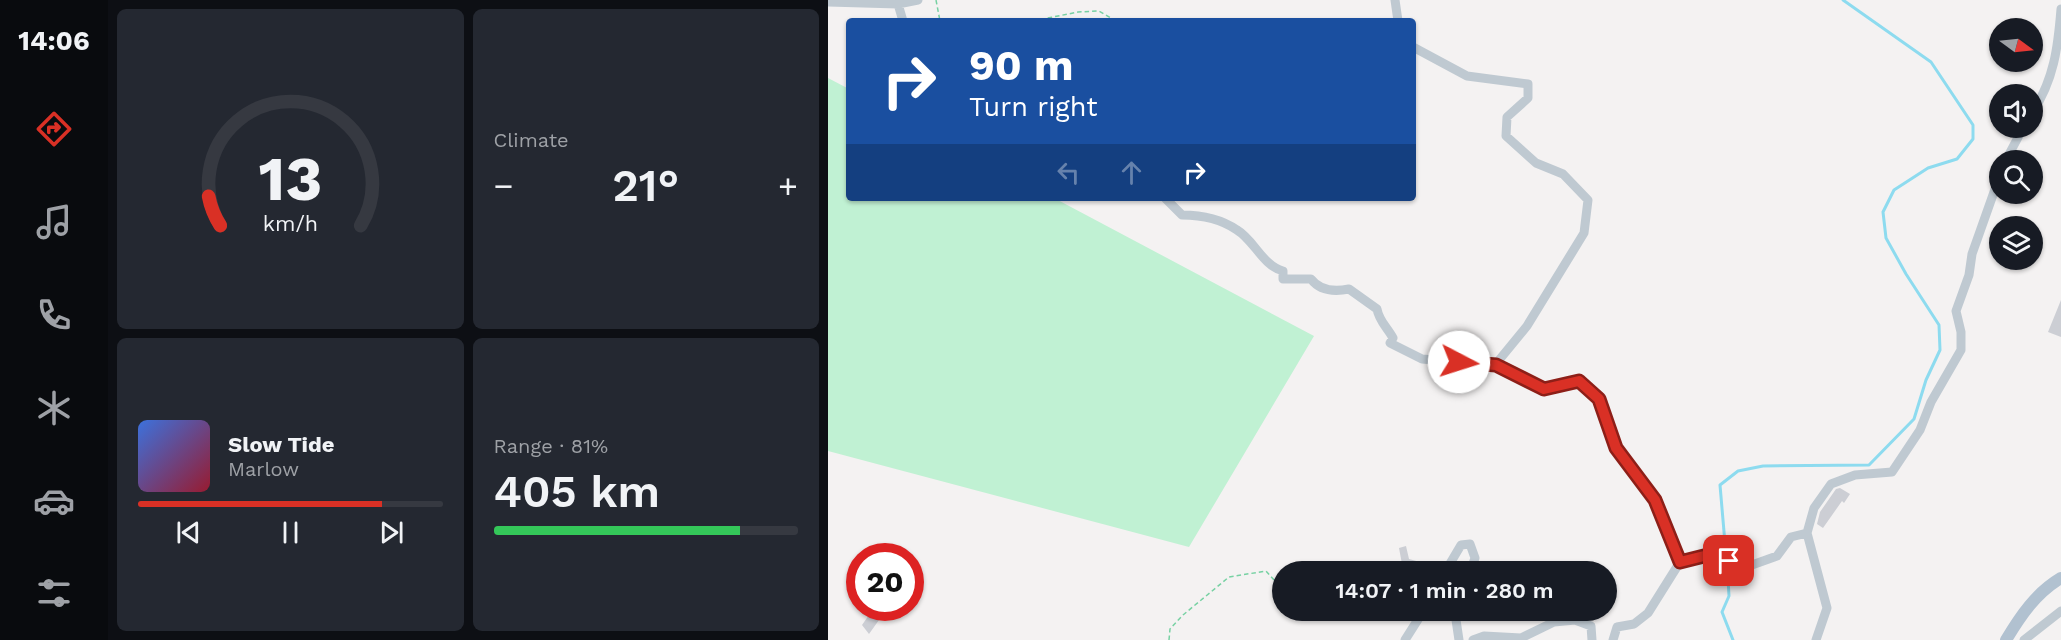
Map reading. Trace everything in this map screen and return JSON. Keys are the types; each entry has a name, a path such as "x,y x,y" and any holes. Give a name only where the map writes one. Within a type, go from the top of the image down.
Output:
{"main road":[{"path":"2006,640 2026,608 2046,587 2061,578"}],"street":[{"path":"828,2 898,4 918,0"},
{"path":"1395,0 1398,18"},
{"path":"898,4 902,18"},
{"path":"2043,94 2057,54 2061,9"},
{"path":"1416,49 1467,76 1528,84 1528,98 1507,117 1506,136 1536,164 1563,174 1588,200 1584,233 1527,326 1496,365"},
{"path":"1168,201 1182,215 1201,215 1239,230 1274,269 1283,271 1283,279 1311,279 1317,286 1337,292 1348,289 1377,309 1379,321 1388,329 1393,338 1390,343 1410,354 1422,359 1496,365 1544,389 1579,381 1599,399 1616,448 1655,500 1680,562"},
{"path":"1816,640 1827,608 1807,533 1814,508 1831,484 1855,475 1892,472 1920,430 1931,402 1961,350 1961,332 1956,311 1969,275 1972,254 1990,204"},
{"path":"1613,640 1617,627 1634,624 1648,613 1680,562 1720,552 1738,570 1777,556 1791,537 1807,533"},
{"path":"1452,561 1461,544 1470,544 1473,561"},
{"path":"2024,640 2061,611"},
{"path":"1473,640 1484,636 1521,638 1554,622 1575,620 1591,626 1592,640"},
{"path":"1405,640 1417,621"},
{"path":"1456,621 1459,640"}],"path":[{"path":"936,0 939,18"},
{"path":"1048,18 1078,12 1100,11 1111,18"},
{"path":"1169,640 1170,629 1183,615 1229,577 1266,572 1272,578"}],"green space":[{"path":"828,78 846,87 846,201 1060,201 1314,336 1189,547 828,451"}],"building":[{"path":"2061,300 2061,337 2048,332"},
{"path":"1840,488 1850,494 1844,503 1842,501 1823,528 1817,524 1820,512 1836,489"},
{"path":"1406,546 1409,559 1416,561 1401,561 1399,548"},
{"path":"865,621 878,621 869,634 862,625"}],"waterway":[{"path":"1726,555 1720,485 1738,471 1763,466 1869,465 1914,419 1926,380 1940,350 1939,325 1886,238 1883,212 1894,190 1928,168 1957,159 1973,139 1973,125 1931,62 1843,0"},
{"path":"1727,561 1729,596 1722,612 1733,640"}],"route":[{"path":"1459,362 1496,365 1544,389 1579,381 1599,399 1616,448 1655,500 1680,562 1720,552 1729,561"}]}
